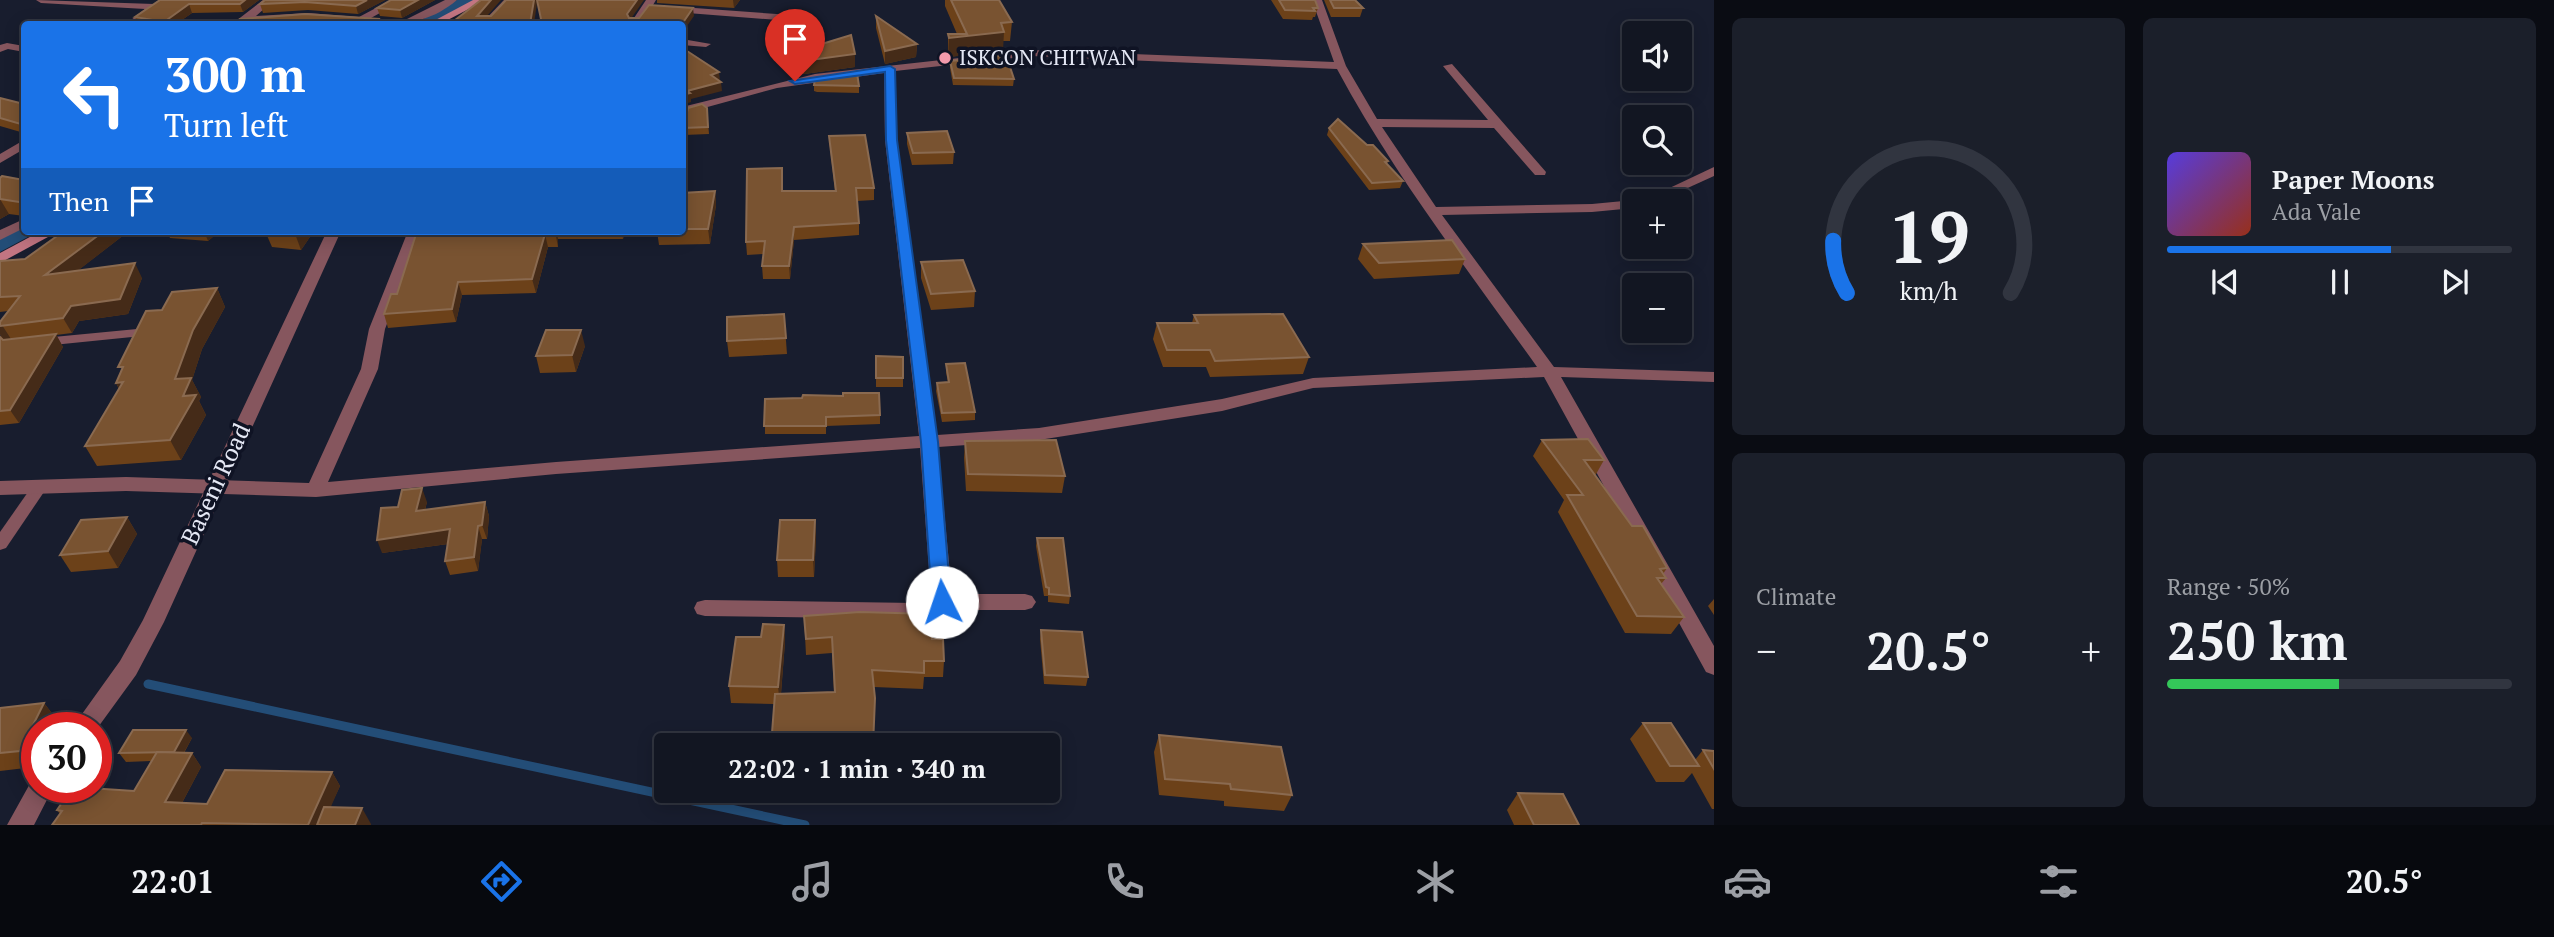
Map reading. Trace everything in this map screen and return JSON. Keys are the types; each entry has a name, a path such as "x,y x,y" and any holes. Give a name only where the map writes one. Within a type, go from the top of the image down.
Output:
{"main road":[{"path":"439,21 481,0"},
{"path":"0,259 45,235"}],"street":[{"path":"30,0 154,7"},
{"path":"135,21 165,0"},
{"path":"242,21 269,0"},
{"path":"252,21 308,16 359,21 398,0"},
{"path":"410,21 452,0"},
{"path":"489,21 509,0"},
{"path":"1317,0 1340,66 1432,211 1549,372 1714,666"},
{"path":"637,21 649,4 791,18"},
{"path":"686,42 706,44"},
{"path":"0,50 8,46 21,48"},
{"path":"686,110 775,85 890,69 1054,52 1340,66"},
{"path":"1448,66 1540,172"},
{"path":"890,69 891,140 929,442 942,602"},
{"path":"1374,123 1497,124"},
{"path":"0,159 21,146"},
{"path":"1675,189 1714,171"},
{"path":"1432,211 1622,205"},
{"path":"0,236 21,225"},
{"name":"Baseni Road","path":"96,712 128,668 153,622 332,235"},
{"path":"316,490 320,473 358,394 377,342 377,329 413,235"},
{"path":"0,488 214,487 316,490 556,468 1039,435 1222,405 1313,383 1549,372 1714,377"},
{"path":"705,608 917,611 942,602 1025,602"},
{"path":"20,825 32,803"}],"lane":[{"path":"23,345 137,332"},
{"path":"0,544 40,486"}],"building":[{"path":"160,0 245,0 240,4 189,4 165,21 135,17"},
{"path":"265,0 367,0 356,6 305,2 260,4"},
{"path":"391,0 418,0 400,10 377,8"},
{"path":"481,0 491,0 477,16 491,16 506,0 534,0 530,21 454,21"},
{"path":"537,0 637,0 627,14 629,18 639,18 649,5 693,8 684,21 541,21"},
{"path":"951,0 999,0 1012,22 1001,23 1004,32 949,38 948,34 967,34"},
{"path":"1279,0 1315,0 1318,8 1313,8 1315,11 1285,10"},
{"path":"1330,0 1355,0 1363,8 1334,8"},
{"path":"305,14 380,19 237,21"},
{"path":"876,16 917,44 885,51"},
{"path":"851,35 855,54 803,61 789,54"},
{"path":"686,51 719,72 711,75 721,82 687,91 690,93 686,94"},
{"path":"1006,55 1014,79 954,78 950,61"},
{"path":"857,73 859,86 814,85 815,79"},
{"path":"0,98 21,103 21,124 0,118"},
{"path":"702,104 707,108 708,127 686,128 688,108"},
{"path":"1338,119 1367,145 1373,145 1403,181 1372,183 1329,128"},
{"path":"947,131 954,152 913,153 907,133"},
{"path":"865,135 874,188 856,188 859,223 794,227 789,266 762,266 765,241 746,242 747,169 782,168 782,191 836,191 829,136"},
{"path":"2,176 21,179 21,201 0,199"},
{"path":"715,191 708,229 686,229 686,193"},
{"path":"58,235 99,235 45,275 135,263 120,299 71,306 63,318 0,326 0,322 20,296 0,297 0,261 25,259"},
{"path":"416,235 545,235 532,279 458,282 452,309 384,314 391,294 397,294"},
{"path":"1452,240 1465,259 1379,263 1363,244"},
{"path":"963,260 975,291 931,294 921,262"},
{"path":"217,288 193,330 175,379 191,378 183,396 196,395 170,440 85,446 123,382 116,383 123,367 118,367 146,311 162,310 172,292"},
{"path":"784,314 786,338 727,341 727,317"},
{"path":"1283,314 1309,357 1215,361 1210,350 1167,350 1157,323 1198,323 1194,315"},
{"path":"546,330 581,330 572,355 536,356"},
{"path":"56,334 10,410 0,411 0,337 3,340"},
{"path":"876,356 903,357 903,378 876,378"},
{"path":"965,363 975,412 942,413 937,383 949,382 946,364"},
{"path":"843,393 879,393 880,415 826,417 826,426 764,426 765,399 802,398 803,395 843,396"},
{"path":"1588,439 1604,460 1584,460 1632,526 1643,526 1667,568 1660,569 1666,578 1657,578 1684,617 1637,616 1567,495 1583,495 1542,440"},
{"path":"1056,440 1065,476 968,474 965,441"},
{"path":"422,488 416,511 485,502 482,525 478,526 474,557 445,561 450,529 377,540 381,508 398,507 402,490"},
{"path":"127,517 108,551 60,555 81,520"},
{"path":"780,520 815,520 813,560 777,560"},
{"path":"1037,538 1063,538 1070,596 1049,594"},
{"path":"860,612 931,614 932,639 943,639 944,661 924,661 924,673 872,670 875,698 874,733 772,733 775,694 835,692 832,637 806,639 804,616"},
{"path":"763,624 784,625 778,687 729,686 736,637 761,637"},
{"path":"1041,630 1082,632 1088,677 1045,675"},
{"path":"44,703 40,712 21,712 20,751 0,753 0,708"},
{"path":"1643,723 1671,723 1699,766 1670,766"},
{"path":"133,730 186,730 174,752 119,753"},
{"path":"1159,735 1281,747 1292,795 1231,789 1230,784 1165,779"},
{"path":"1703,750 1714,751 1714,769"},
{"path":"157,752 192,753 165,802 207,804 225,770 332,772 308,825 52,825 62,811 57,810 62,803 112,803 112,790 134,791"},
{"path":"1518,793 1563,794 1579,825 1534,825"},
{"path":"324,807 362,808 355,825 317,825"}],"waterway":[{"path":"428,21 468,0"},
{"path":"0,246 21,235"},
{"path":"148,684 805,825"}],"place":[{"name":"ISKCON CHITWAN","path":"945,58"}],"route":[{"path":"795,81 890,69 891,140 929,442 942,602"}]}
